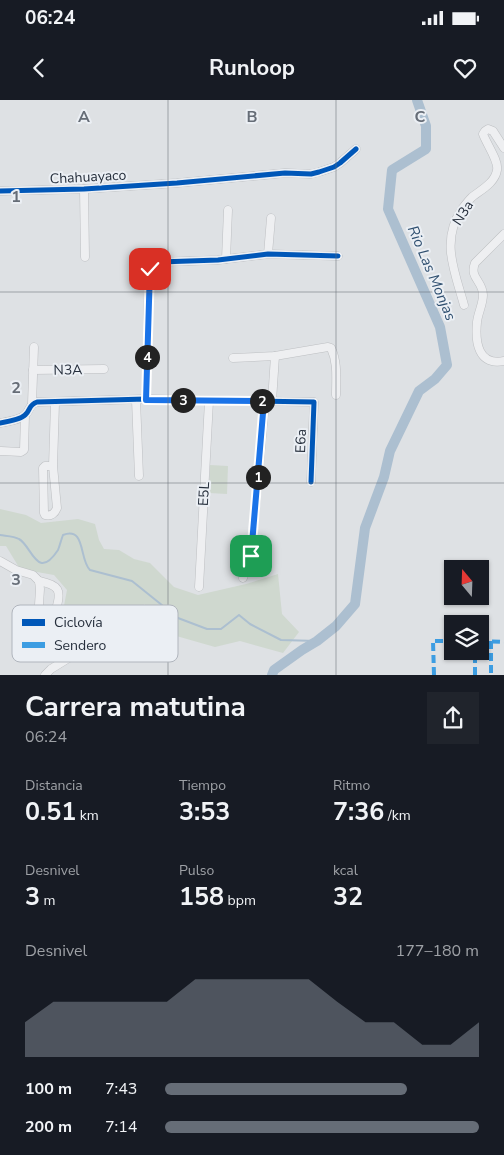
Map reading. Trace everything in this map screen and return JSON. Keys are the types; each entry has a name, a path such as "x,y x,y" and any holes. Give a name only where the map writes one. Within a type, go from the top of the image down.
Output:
{"street":[{"name":"N3a","path":"464,305 451,256 451,232 458,215 468,200 488,185 497,172 497,166 483,134 485,130 493,130 504,148"},
{"name":"Chahuayaco","path":"0,191 84,190 285,173 311,174 334,167 356,149"},
{"path":"84,190 85,257"},
{"path":"222,259 228,210"},
{"path":"268,254 271,218"},
{"path":"504,234 475,263 473,268 483,293 477,321 478,346 481,354 486,359 494,362 504,361"},
{"path":"146,400 151,266 157,263 268,254 338,256"},
{"path":"1,451 21,452 24,450 26,415 32,404 34,347"},
{"path":"233,358 275,356 331,348 337,370 336,394"},
{"path":"244,578 251,556 268,401 275,356"},
{"name":"N3A","path":"33,370 104,369"},
{"path":"136,400 139,476"},
{"path":"32,404 36,402 136,400 268,401"},
{"name":"E5L","path":"199,587 209,401"},
{"name":"E6a","path":"268,401 314,402 311,482"},
{"path":"54,466 45,466 43,468 44,513 48,516 55,513 57,508 54,466 55,402"},
{"path":"0,423 26,415"},
{"path":"0,561 40,581 53,585 59,590 58,605"},
{"path":"39,605 40,581"},
{"path":"45,675 62,662"}],"shaded area":[{"path":"210,465 228,466 227,494 209,493"},
{"path":"0,509 26,515 41,523 78,519 95,524 99,540 104,549 119,550 134,559 150,563 174,587 198,595 246,584 278,574 282,614 299,632 283,653 240,641 215,647 178,636 178,605 64,605 67,590 54,575 20,569 6,546 0,546"}],"waterway":[{"name":"Rio Las Monjas","path":"272,675 274,670 336,626 355,604 365,528 384,477 390,451 419,391 435,379 447,365 440,327 388,209 392,170 426,149 426,126 417,100"},
{"path":"0,535 19,539 36,559 45,563 58,550 63,535 75,535 79,539 84,559 90,570 132,581 162,605"},
{"path":"178,618 207,629 221,629 239,615 250,624 281,640 317,641"}],"marked path":[{"path":"434,675 433,641 444,641"},
{"path":"489,641 504,642"},
{"path":"491,641 491,675"},
{"path":"475,660 475,675"}],"cycle path":[{"path":"0,191 84,189 285,173 311,174 334,167 356,149"},
{"path":"146,399 149,272 153,265 160,262 218,260 268,254 338,256"},
{"path":"0,423 23,416 37,402 146,399 314,402 311,482"}],"route":[{"path":"150,269 148,283 146,400 264,401 251,556"}]}
